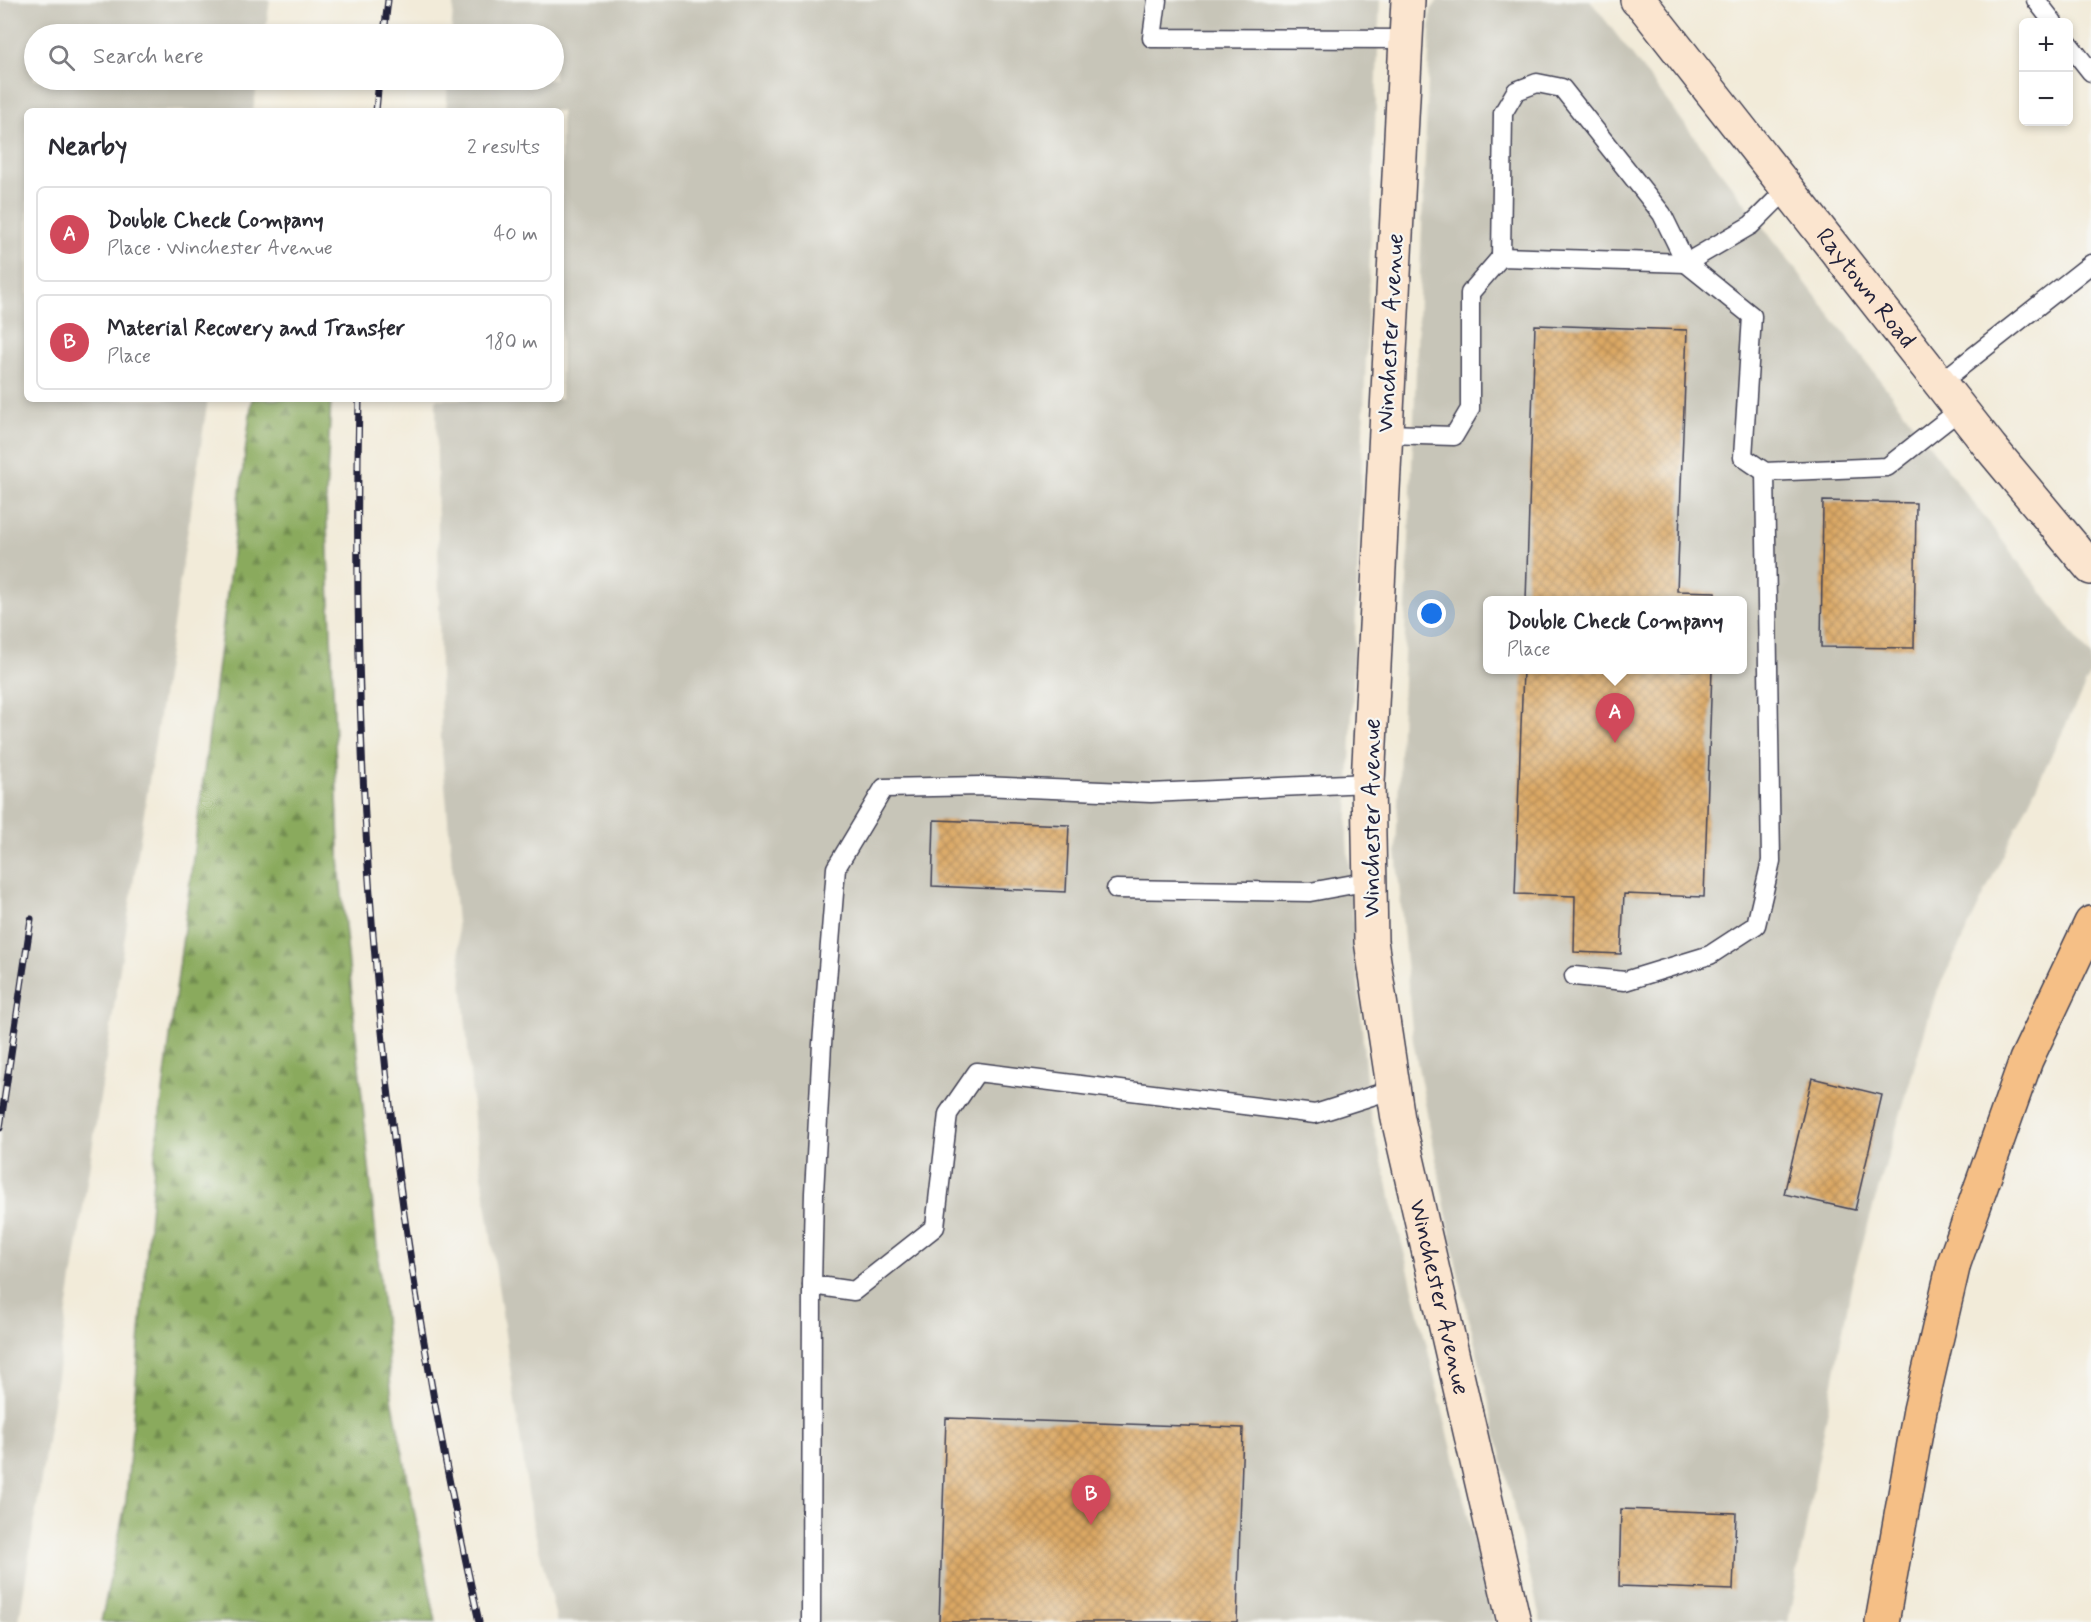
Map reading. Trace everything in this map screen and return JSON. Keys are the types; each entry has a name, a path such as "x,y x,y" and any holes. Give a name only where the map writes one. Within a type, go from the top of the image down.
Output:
{"highway":[{"path":"1882,1622 1920,1410 1954,1263 2026,1060 2091,924"}],"street":[{"name":"Winchester Avenue","path":"1408,0 1368,783 1371,941 1401,1131 1514,1622"},
{"name":"Raytown Road","path":"1641,2 1960,409 2091,568"}],"lane":[{"path":"1157,0 1152,38 1406,39"},
{"path":"2036,0 2050,18"},
{"path":"2073,49 2091,72"},
{"path":"1386,434 1454,436 1470,409 1470,293 1501,257 1503,113 1516,91 1537,83 1562,88 1662,214 1686,263 1752,316 1743,457 1765,472 1887,467 1960,409"},
{"path":"1501,257 1686,263 1751,225 1787,189"},
{"path":"1940,383 2091,264"},
{"path":"1574,976 1624,981 1710,955 1756,925 1771,861 1765,472"},
{"path":"811,1622 814,1193 822,1044 836,868 884,788 981,786 1151,793 1368,783"},
{"path":"1116,889 1310,892 1370,881"},
{"path":"812,1285 854,1291 935,1227 948,1114 977,1072 1314,1114 1394,1089"}],"shaded area":[{"path":"0,0 270,0 266,24 24,24 24,90 256,90 253,108 24,108 24,402 208,402 19,1622 0,1622"},
{"path":"454,0 1380,0 1347,839 1368,1104 1494,1622 557,1622 532,1520 474,1120 441,738 436,402 564,402 564,108 446,108 447,90 564,90 564,24 452,24"},
{"path":"1438,0 1590,0 2091,657 2091,673 1935,996 1853,1276 1788,1622 1541,1622 1457,1268 1413,1041 1396,850 1431,10"}],"green space":[{"path":"252,402 331,402 326,497 340,875 392,1398 436,1622 101,1622 126,1501 155,1154"}],"building":[{"path":"1535,325 1687,330 1677,591 1715,592 1715,596 1526,596"},
{"path":"1823,501 1916,503 1914,648 1821,647"},
{"path":"1523,674 1712,674 1704,897 1624,894 1621,954 1574,952 1575,896 1515,894"},
{"path":"934,820 1069,825 1066,892 932,886"},
{"path":"1812,1078 1882,1095 1855,1210 1784,1194"},
{"path":"946,1418 1243,1428 1237,1622 939,1622"},
{"path":"1621,1509 1736,1513 1733,1590 1619,1586"}],"railway":[{"path":"385,24 388,0"},
{"path":"376,108 378,90"},
{"path":"359,402 358,617 362,763 377,980 405,1222 431,1383 479,1622"},
{"path":"0,1128 31,919"}],"place":[{"name":"Double Check Company","path":"1615,743"},
{"name":"Material Recovery and Transfer","path":"1091,1525"}]}
